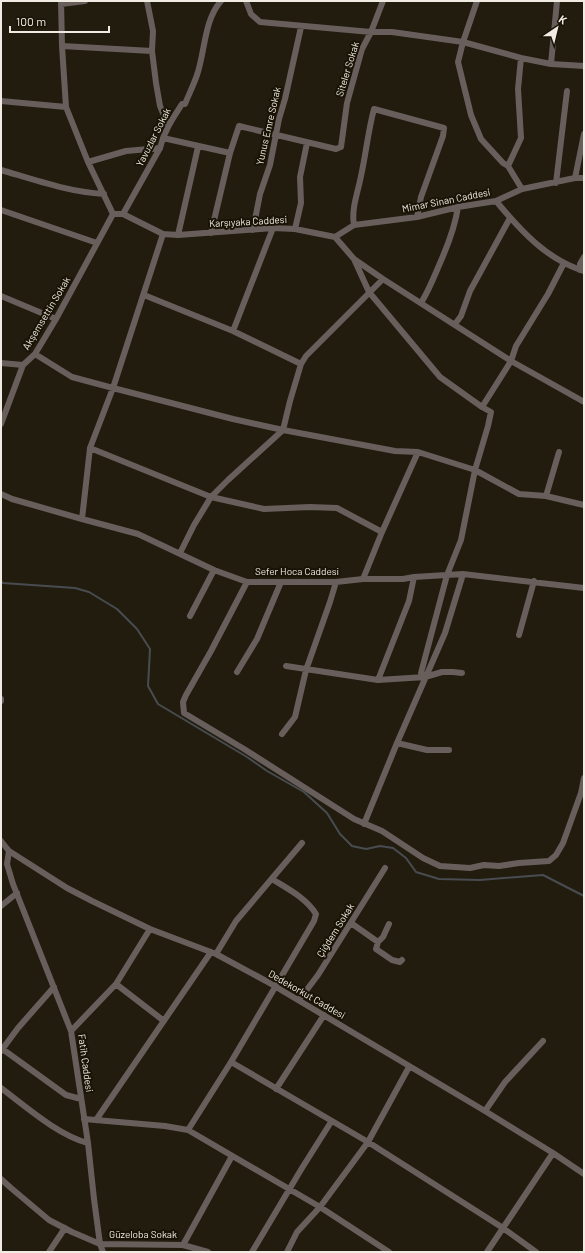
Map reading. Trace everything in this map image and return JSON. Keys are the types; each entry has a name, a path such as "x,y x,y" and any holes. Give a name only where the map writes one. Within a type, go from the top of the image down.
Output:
{"street":[{"path":"85,1 61,2 66,107 88,162 114,214"},
{"path":"147,1 153,31 152,51 156,83 160,106 168,126"},
{"name":"Yavuzlar Sokak","path":"123,214 160,148 168,126 182,104 185,104 198,74 208,28 216,6 221,1"},
{"path":"246,1 251,14 260,22 301,27 392,32 463,42 521,58 551,64 584,66"},
{"name":"Siteler Sokak","path":"307,143 336,149 341,147 347,103 362,49 371,32 383,1"},
{"path":"477,1 458,62 471,116 481,139 503,163 508,166 522,189"},
{"path":"551,64 557,1"},
{"name":"Yunus Emre Sokak","path":"253,230 260,194 270,165 301,27"},
{"path":"62,46 152,51"},
{"path":"508,166 521,138 518,89 521,58"},
{"path":"556,183 567,92"},
{"path":"1,100 66,107"},
{"path":"354,225 353,217 355,203 374,109 444,128 443,136 421,197 417,217"},
{"path":"211,233 238,126 276,134 307,143 300,177 300,203 295,229"},
{"path":"575,178 584,134"},
{"path":"163,138 230,153"},
{"path":"178,235 198,147"},
{"path":"88,162 126,151 160,148"},
{"path":"1,170 74,190 104,194"},
{"name":"Mimar Sinan Caddesi","path":"335,237 354,225 417,217 458,207 496,201 522,189 575,178 584,178"},
{"path":"496,201 510,218 536,244 564,263 582,271"},
{"path":"421,303 430,288 451,238 458,207"},
{"path":"1,210 97,243"},
{"name":"Karşıyaka Caddesi","path":"114,214 123,214 162,234 178,235 272,228 295,229 335,237"},
{"name":"Akşemsettin Sokak","path":"1,424 23,364 35,354 114,214"},
{"path":"455,324 470,292 510,218"},
{"path":"232,331 272,228"},
{"path":"82,519 90,448 113,388 162,234"},
{"path":"335,237 354,259 383,279 511,360 584,402"},
{"path":"582,271 580,264 584,257"},
{"path":"354,259 369,292 440,377 491,412 475,470 461,540 447,575 421,673 425,677"},
{"path":"482,406 511,360 516,346 544,301 564,263"},
{"path":"180,553 194,525 211,497 283,430 301,364 306,356 383,279"},
{"path":"144,294 232,331 301,364"},
{"path":"1,296 56,319"},
{"path":"35,354 72,377 233,419 283,430 395,451 418,452 475,470 519,494 546,496 584,505"},
{"path":"1,363 23,364"},
{"path":"90,448 211,497 264,508 337,508 382,532"},
{"path":"363,579 382,532 418,452"},
{"path":"546,496 558,452"},
{"name":"Sefer Hoca Caddesi","path":"1,494 12,499 138,534 214,570 248,582 336,582 363,579 403,579 463,574 584,588"},
{"path":"190,616 214,570"},
{"path":"364,824 397,743 445,633 463,574"},
{"path":"378,680 409,601 414,577"},
{"path":"248,582 183,702 184,713 354,819 382,831 423,858 440,866 470,868 549,861 556,856 563,842 581,793 584,778"},
{"path":"237,672 257,639 281,582"},
{"path":"282,734 295,717 306,670 336,582"},
{"path":"519,635 534,582"},
{"path":"286,666 378,680 425,677 442,672 462,673"},
{"path":"397,743 426,750 449,750"},
{"path":"1,841 9,851"},
{"path":"96,1120 164,1021 236,921 302,842"},
{"name":"Fatih Caddesi","path":"9,851 7,864 17,893 71,1030 88,1143 100,1244 103,1252"},
{"name":"Dedekorkut Caddesi","path":"9,851 67,888 150,929 213,953 276,987 485,1111 584,1174"},
{"path":"1,870 7,864"},
{"name":"Çiğdem Sokak","path":"299,1000 318,974 385,868"},
{"path":"188,1130 231,1062 314,921 316,914 311,906 303,899 272,879"},
{"path":"1,906 17,893"},
{"path":"351,923 378,942"},
{"path":"389,924 383,937 378,942 376,949 392,960 400,962 402,960"},
{"path":"71,1030 116,984 150,929"},
{"path":"116,984 164,1021"},
{"path":"54,987 1,1049 66,1095 81,1099"},
{"path":"276,1089 324,1015"},
{"path":"485,1111 505,1082 543,1041"},
{"path":"231,1062 331,1122 368,1142 502,1228 536,1252"},
{"path":"287,1252 297,1232 320,1207 368,1142 409,1067"},
{"path":"1,1088 52,1126 77,1140 88,1143"},
{"path":"84,1119 166,1126 188,1130 320,1207 389,1252"},
{"path":"252,1252 331,1122"},
{"path":"486,1252 553,1153"},
{"path":"183,1244 232,1156"},
{"path":"1,1179 49,1220 100,1244"},
{"path":"49,1252 65,1228"},
{"name":"Güzeloba Sokak","path":"100,1244 183,1244 208,1252"}],"waterway":[{"path":"1,581 3,583 75,588 89,592 117,609 137,629 150,649 148,686 158,704 304,792 327,813 340,834 352,846 366,849 380,846 393,848 406,858 416,872 439,879 480,880 543,875 584,896"}]}
